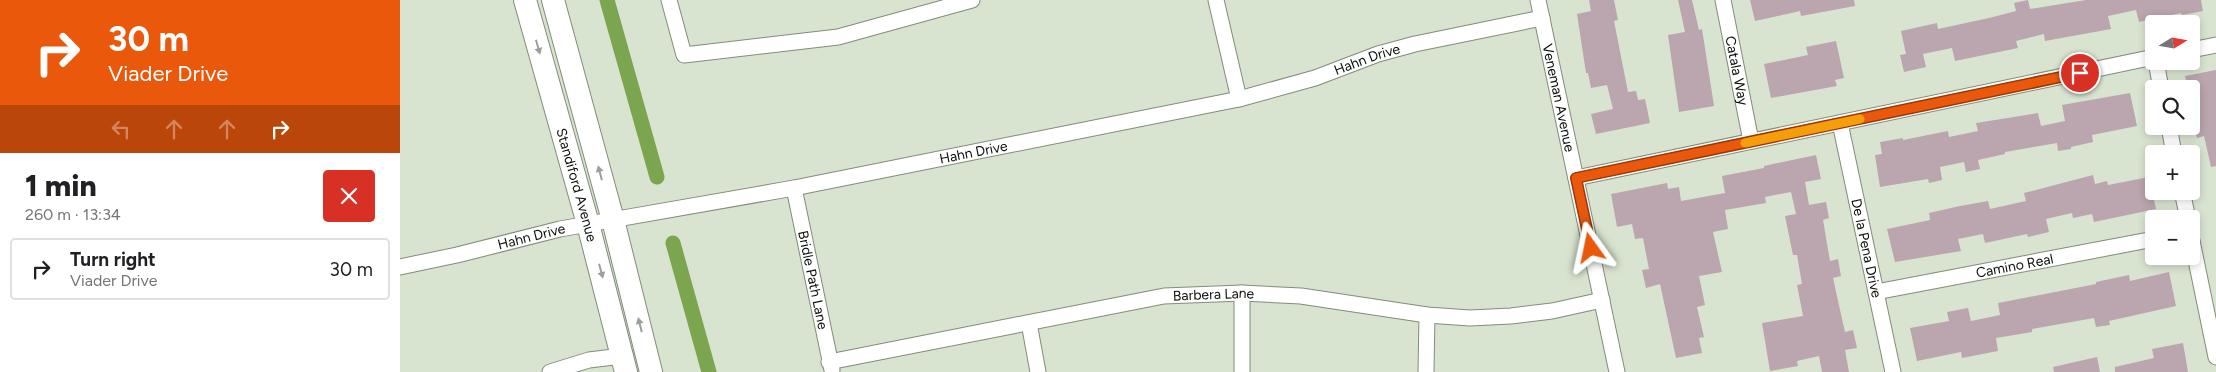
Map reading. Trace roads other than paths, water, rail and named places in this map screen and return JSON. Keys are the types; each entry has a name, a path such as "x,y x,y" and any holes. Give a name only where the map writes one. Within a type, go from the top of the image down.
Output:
{"main road":[{"name":"Standiford Avenue","path":"525,0 588,224 624,364"},
{"name":"Standiford Avenue","path":"553,0 613,220 651,372"}],"street":[{"path":"669,0 684,55 838,37 972,0"},
{"path":"1216,0 1239,99"},
{"name":"Veneman Avenue","path":"1538,0 1617,372"},
{"name":"Catala Way","path":"1723,0 1751,142"},
{"name":"Hahn Drive","path":"400,266 457,255 588,224 794,188 1239,99 1315,78 1378,54 1415,44 1542,18"},
{"path":"2200,48 2216,44"},
{"path":"1576,178 2145,59"},
{"name":"De la Pena Drive","path":"1840,123 1893,372"},
{"name":"Bridle Path Lane","path":"794,188 831,367"},
{"name":"Camino Real","path":"1876,292 2145,241"},
{"path":"2197,265 2216,357"},
{"path":"1242,293 1242,372"},
{"name":"Barbera Lane","path":"831,367 1028,323 1164,296 1242,293 1301,296 1427,316 1470,318 1552,311 1602,300"},
{"path":"1426,372 1427,316"},
{"path":"1028,323 1038,372"},
{"path":"550,372 589,360 624,364"}],"waterway":[{"path":"607,0 657,177"},
{"path":"673,243 709,372"}]}
